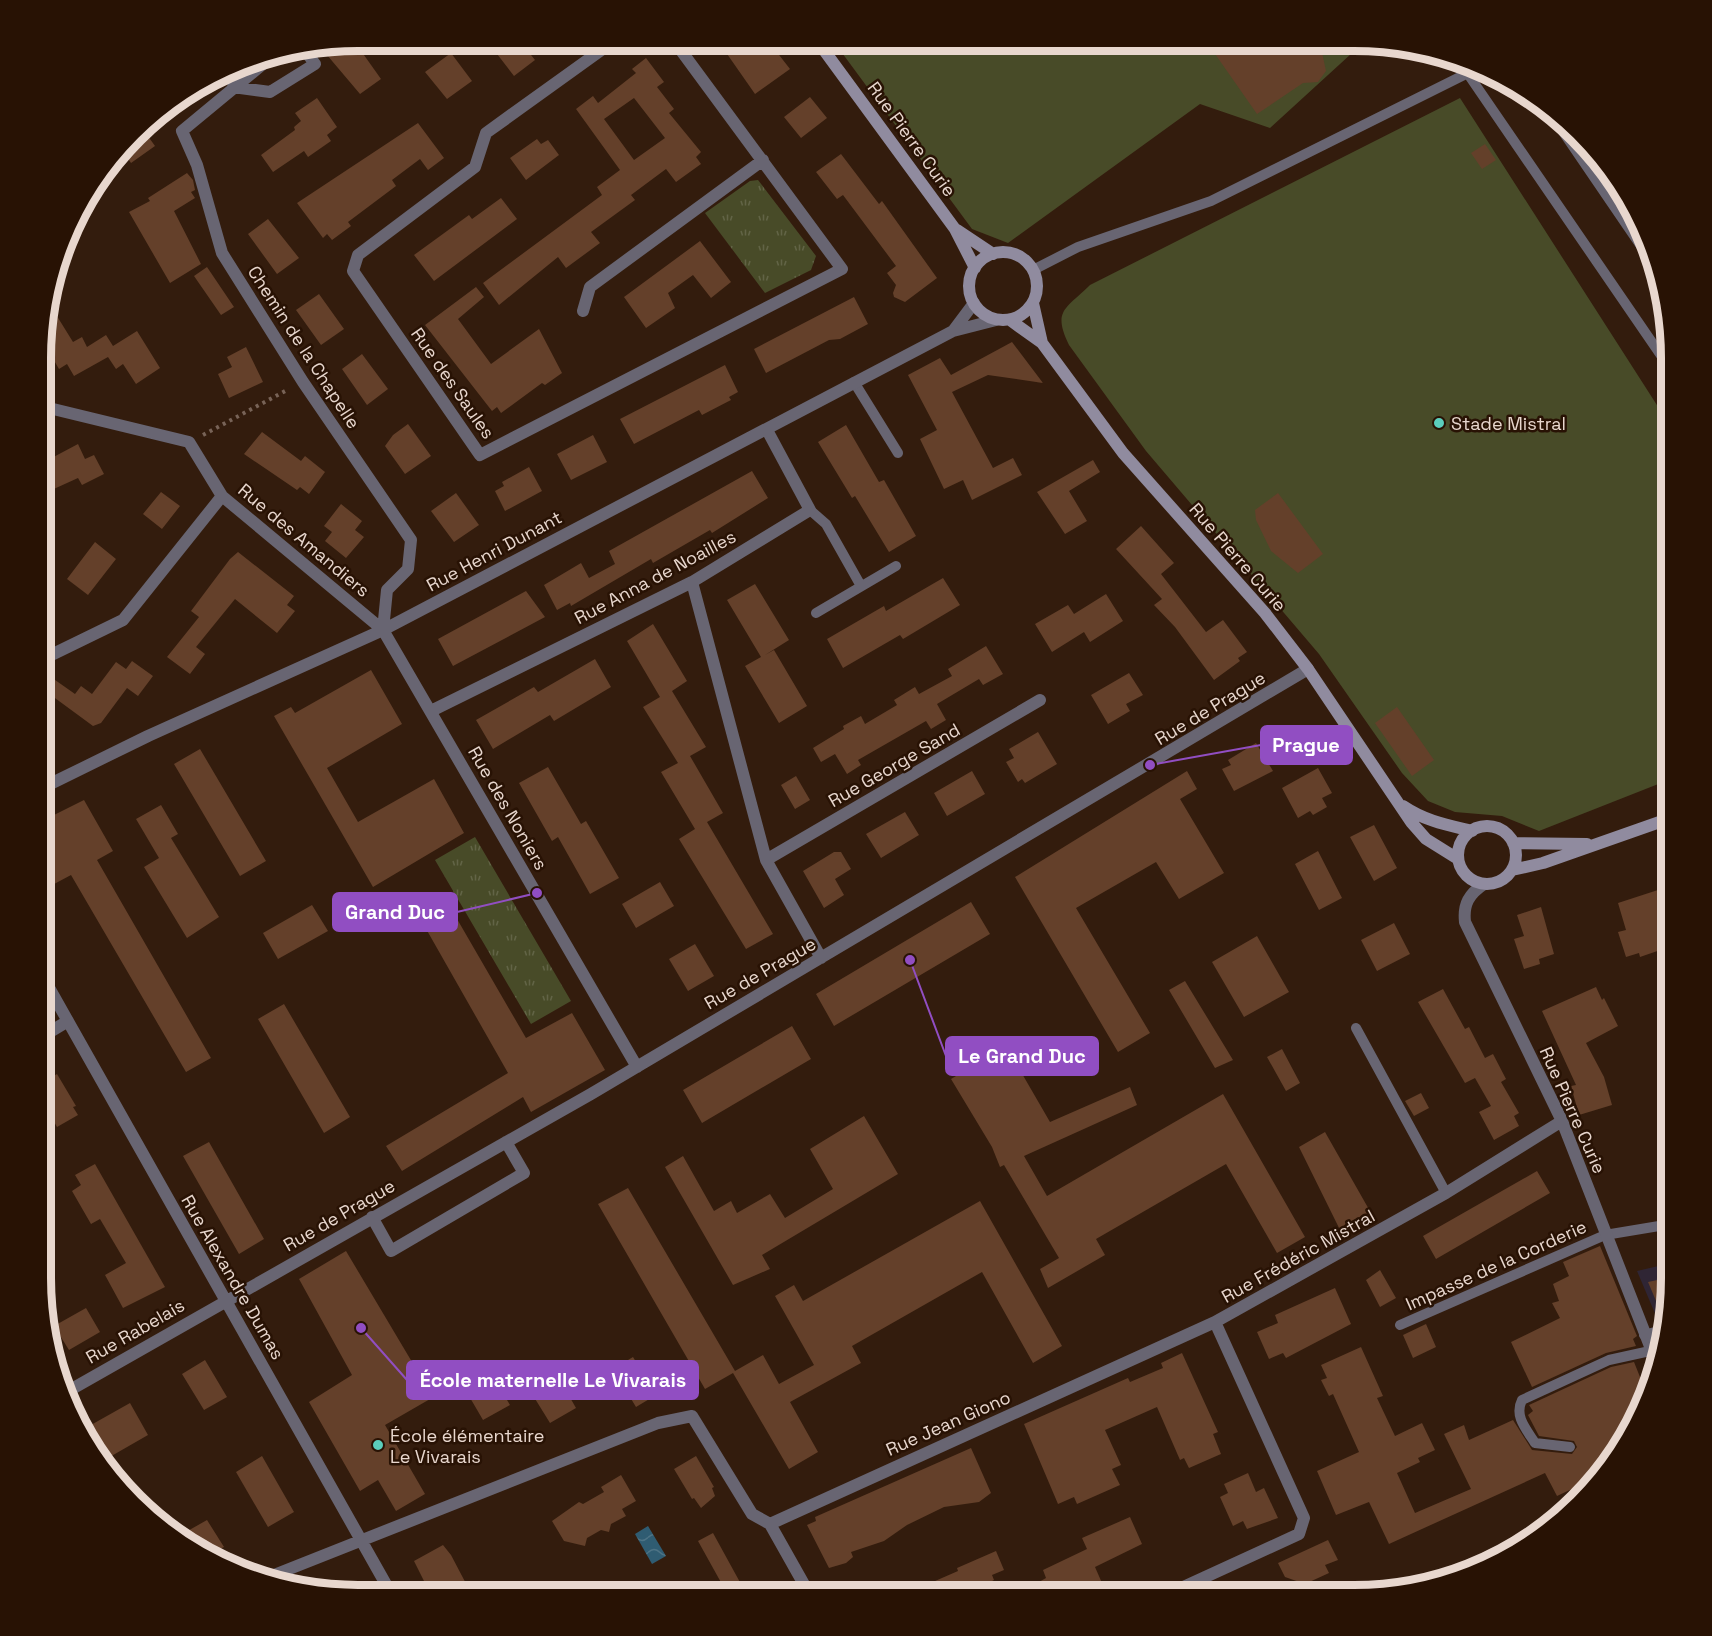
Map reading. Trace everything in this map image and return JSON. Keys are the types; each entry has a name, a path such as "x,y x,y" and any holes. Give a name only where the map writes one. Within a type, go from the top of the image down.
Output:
{"street":[{"name":"Rue des Saules","path":"600,51 486,133 475,166 358,255 353,271 480,455 842,269 681,51"},
{"name":"Rue Pierre Curie","path":"825,51 955,229 975,268"},
{"path":"232,87 270,92 315,64 309,55"},
{"name":"Chemin de la Chapelle","path":"257,68 182,131 197,165 222,253 303,382 411,540 408,569 387,590 383,630"},
{"path":"583,311 590,288 763,160"},
{"name":"Rue Pierre Curie","path":"955,229 993,254"},
{"path":"993,254 1016,255 1033,270 1037,292 1033,303 1019,316 1010,320 996,320 987,316 974,303 970,285 975,268 993,254"},
{"name":"Rue Henri Dunant","path":"953,331 974,303"},
{"name":"Rue Pierre Curie","path":"1033,303 1042,343"},
{"name":"Rue Henri Dunant","path":"51,784 148,736 383,630 953,331 996,320"},
{"name":"Rue Pierre Curie","path":"1010,320 1042,343 1123,453 1265,613 1308,669 1397,802 1426,839 1458,859"},
{"path":"51,409 189,442"},
{"path":"767,430 810,510"},
{"name":"Rue des Amandiers","path":"189,442 222,496 383,630"},
{"path":"51,655 123,620 222,496"},
{"name":"Rue Anna de Noailles","path":"431,711 692,582 810,510"},
{"path":"692,582 766,860 821,958"},
{"name":"Rue des Noniers","path":"383,630 637,1067"},
{"name":"Rue de Prague","path":"226,1300 637,1067 1308,669"},
{"name":"Rue George Sand","path":"766,860 1040,700"},
{"name":"Rue Pierre Curie","path":"1397,802 1418,816 1472,831"},
{"path":"1512,870 1661,821"},
{"path":"1481,827 1499,829 1513,843 1515,861 1512,870 1505,878 1484,884 1467,876 1458,859 1459,848 1472,831 1481,827"},
{"path":"1513,843 1599,843"},
{"name":"Rue Pierre Curie","path":"1484,884 1474,890 1467,900 1464,910 1465,922 1562,1121 1652,1354"},
{"name":"Rue Alexandre Dumas","path":"51,991 387,1585"},
{"path":"51,1031 68,1021"},
{"name":"Rue Frédéric Mistral","path":"1189,1585 1299,1534 1304,1518 1215,1322 1446,1193 1562,1121"},
{"path":"372,1217 391,1251 524,1173 506,1142"},
{"name":"Rue Rabelais","path":"71,1389 226,1300"},
{"name":"Rue Jean Giono","path":"770,1524 1215,1322"},
{"path":"276,1574 658,1423 692,1416 752,1514 770,1524 804,1585"},
{"path":"1205,1578 1208,1585"}],"lane":[{"path":"1033,270 1078,247 1211,201 1469,73"},
{"path":"1473,74 1661,355"},
{"path":"1566,137 1640,245"},
{"path":"854,382 898,453"},
{"path":"810,510 826,524 861,586"},
{"path":"816,613 896,566"},
{"path":"1356,1028 1446,1193"},
{"name":"Impasse de la Corderie","path":"1400,1325 1605,1234 1661,1226"},
{"path":"1644,1335 1656,1332"},
{"path":"1570,1447 1535,1443 1522,1425 1518,1408 1522,1400 1609,1360 1652,1355"}],"path":[{"path":"189,442 303,382"}],"shaded area":[{"path":"1661,1265 1658,1320 1637,1271"}],"green space":[{"path":"841,51 1354,51 1270,128 1200,104 1008,243 972,229"},
{"path":"1460,98 1661,411 1661,783 1539,831 1502,816 1455,812 1428,801 1402,773 1319,654 1146,451 1069,345 1062,324 1064,311 1090,285"},
{"path":"758,180 816,256 811,270 765,293 705,213 750,181"},
{"path":"475,837 571,1001 531,1024 435,860"}],"water":[{"path":"648,1526 666,1556 652,1564 635,1534"}],"building":[{"path":"361,51 381,79 360,94 327,55 330,53"},
{"path":"495,51 528,51 535,60 514,76"},
{"path":"725,51 776,51 790,69 755,94"},
{"path":"1213,51 1322,51 1326,71 1318,82 1303,83 1257,114"},
{"path":"451,53 472,81 447,99 425,72"},
{"path":"646,58 664,82 657,87 674,109 669,113 701,152 696,157 701,164 676,182 666,169 631,195 635,200 591,232 600,243 566,268 558,257 499,305 483,283 602,195 597,187 620,170 576,109 593,96 598,103 636,73 632,69","holes":["634,98 665,138 634,160 604,119"]},
{"path":"810,97 827,118 801,138 784,117"},
{"path":"317,98 337,127 327,135 331,141 308,157 304,151 273,172 261,155 295,130 294,127 301,121 295,113"},
{"path":"418,123 444,158 428,170 420,159 392,180 396,186 348,222 351,226 332,240 327,234 323,238 297,203"},
{"path":"147,135 155,146 131,163 127,156"},
{"path":"537,139 541,144 548,140 559,155 526,180 510,158"},
{"path":"1485,144 1496,160 1482,169 1471,153"},
{"path":"841,154 879,204 882,201 937,278 905,302 894,297 896,285 887,273 896,266 843,195 837,199 816,172"},
{"path":"187,173 193,180 195,190 191,192 195,198 174,211 201,264 170,283 129,212 150,201 148,198"},
{"path":"501,198 517,219 434,281 414,255 469,215 472,219"},
{"path":"268,219 299,258 277,274 248,234"},
{"path":"700,241 731,282 711,298 693,275 668,293 675,308 646,328 624,297"},
{"path":"207,267 234,307 221,315 194,276"},
{"path":"476,287 484,297 458,319 491,364 539,329 562,373 545,385 542,383 501,413 497,407 492,411 425,325"},
{"path":"319,294 344,329 321,345 296,310"},
{"path":"854,297 868,324 840,339 829,340 766,373 754,349"},
{"path":"55,313 73,342 82,337 87,347 106,335 113,346 137,331 160,368 136,384 123,364 116,369 108,357 74,376 67,364 59,369 51,356"},
{"path":"1012,342 1043,383 988,375 952,392 993,468 1013,458 1022,475 972,500 963,480 944,489 920,439 937,430 908,375 940,358 951,375"},
{"path":"246,347 263,382 229,398 218,374 232,367 227,357"},
{"path":"362,354 388,389 367,405 342,369"},
{"path":"725,365 738,392 729,397 731,400 702,415 699,410 634,444 620,419"},
{"path":"408,424 431,456 405,474 385,446 393,435"},
{"path":"846,425 879,482 884,480 916,536 889,552 855,496 852,498 818,442"},
{"path":"262,432 301,461 305,456 325,472 309,494 300,487 297,490 244,454"},
{"path":"593,435 607,462 571,480 557,454"},
{"path":"78,444 85,459 94,455 104,474 82,485 78,478 51,490 51,458"},
{"path":"1093,460 1100,472 1069,491 1087,521 1065,534 1037,492"},
{"path":"529,467 542,491 505,511 495,491 504,486 502,482"},
{"path":"752,471 768,498 712,533 710,530 653,563 651,559 571,606 570,603 557,610 544,585 581,563 589,578 615,564 609,551"},
{"path":"161,492 180,506 162,529 143,514"},
{"path":"456,493 479,525 454,542 431,511"},
{"path":"1278,493 1323,554 1298,573 1271,551 1256,520 1255,510"},
{"path":"341,504 362,521 355,530 364,537 346,558 325,541 332,532 324,526"},
{"path":"1141,526 1174,563 1161,574 1206,632 1223,620 1247,652 1238,658 1240,661 1214,680 1175,627 1154,605 1162,599 1116,549"},
{"path":"95,542 116,559 88,595 67,579"},
{"path":"238,552 294,596 287,605 295,611 277,633 235,599 196,647 205,654 190,674 167,657 199,617 191,611 230,559"},
{"path":"943,578 960,605 903,639 900,635 843,668 827,639 884,606 886,611"},
{"path":"755,584 789,640 765,655 774,650 807,706 779,723 745,666 761,657 727,600"},
{"path":"526,591 545,617 453,666 438,639"},
{"path":"1106,594 1123,621 1090,642 1084,632 1052,652 1035,624 1068,605 1074,614"},
{"path":"653,624 687,681 672,691 706,747 690,756 723,813 707,822 773,934 746,949 679,839 695,829 661,772 678,763 643,707 660,697 627,641"},
{"path":"986,646 1003,674 983,685 979,679 937,704 946,720 931,729 926,721 858,760 861,765 847,774 835,754 821,762 813,748 844,729 843,726 861,716 865,724 897,705 894,700 915,687 919,694 952,676 948,669"},
{"path":"595,659 611,687 554,721 550,715 493,749 476,720 534,687 538,692"},
{"path":"132,661 153,676 138,696 127,688 101,723 93,726 51,695 51,677 75,694 81,686 92,694 116,662 126,669"},
{"path":"371,670 402,724 327,768 358,822 434,779 464,833 373,887 274,716 291,707 295,713"},
{"path":"1129,673 1143,695 1126,704 1130,711 1108,724 1091,695"},
{"path":"1397,707 1434,760 1412,776 1375,723"},
{"path":"1038,732 1057,764 1025,783 1022,779 1018,782 1006,762 1014,758 1009,749"},
{"path":"1256,743 1273,771 1234,791 1222,769 1231,765 1228,760"},
{"path":"200,749 266,861 240,876 174,764"},
{"path":"548,767 581,824 586,821 619,878 590,894 558,837 552,841 519,783"},
{"path":"1318,768 1332,793 1322,798 1327,807 1313,815 1310,811 1298,818 1282,788"},
{"path":"972,771 985,794 947,816 934,793"},
{"path":"1187,771 1197,789 1180,799 1224,873 1179,899 1156,862 1076,908 1150,1033 1118,1052 1015,877"},
{"path":"796,776 810,800 795,809 781,785"},
{"path":"84,800 113,851 97,860 211,1058 186,1072 71,875 51,886 51,816"},
{"path":"161,805 178,834 171,838 219,917 187,938 144,867 159,858 136,819"},
{"path":"905,812 919,835 881,858 866,834"},
{"path":"1374,825 1397,868 1374,881 1350,837"},
{"path":"1318,851 1342,898 1319,910 1295,864"},
{"path":"834,852 841,852 851,869 835,879 844,895 824,908 803,871"},
{"path":"660,882 674,906 636,928 622,904"},
{"path":"1661,889 1661,950 1640,957 1639,953 1626,957 1618,932 1626,930 1618,903"},
{"path":"971,902 990,934 834,1026 816,994"},
{"path":"312,905 328,931 278,959 263,933"},
{"path":"1541,907 1554,954 1539,959 1540,964 1524,969 1514,939 1524,936 1517,915"},
{"path":"453,912 526,1038 572,1013 605,1070 531,1112 523,1097 402,1171 386,1146 508,1073 425,927"},
{"path":"1394,923 1410,954 1377,971 1361,940"},
{"path":"1257,936 1289,992 1244,1017 1212,962"},
{"path":"695,944 714,976 688,991 669,959"},
{"path":"1185,981 1233,1060 1215,1068 1169,990"},
{"path":"1596,987 1618,1026 1586,1043 1604,1077 1612,1105 1579,1115 1571,1086 1576,1085 1542,1011"},
{"path":"1443,989 1465,1029 1469,1027 1485,1058 1493,1054 1506,1079 1501,1082 1519,1113 1514,1116 1519,1126 1494,1140 1479,1112 1491,1106 1475,1078 1465,1083 1418,1002"},
{"path":"284,1004 350,1117 324,1133 258,1019"},
{"path":"792,1026 811,1059 702,1123 683,1090"},
{"path":"1006,1046 1050,1122 1130,1087 1137,1105 1024,1156 1047,1196 1223,1094 1305,1237 1277,1253 1226,1164 1096,1239 1105,1255 1048,1288 1040,1269 1059,1258 1004,1165 1000,1167 992,1147 951,1079"},
{"path":"1282,1049 1300,1083 1286,1091 1267,1057"},
{"path":"57,1074 76,1106 73,1107 78,1115 57,1127 51,1117 51,1078"},
{"path":"1421,1093 1429,1108 1414,1116 1405,1101"},
{"path":"864,1116 898,1174 762,1255 770,1269 733,1285 665,1167 683,1156 714,1211 731,1201 737,1213 770,1194 785,1218 833,1189 810,1149"},
{"path":"1325,1132 1375,1220 1344,1238 1299,1147"},
{"path":"209,1142 264,1239 239,1254 183,1156"},
{"path":"95,1164 165,1287 123,1308 105,1275 126,1263 100,1219 91,1224 72,1191 81,1185 75,1175"},
{"path":"1537,1171 1550,1193 1436,1259 1423,1236"},
{"path":"628,1188 735,1371 763,1355 779,1384 814,1365 775,1296 794,1285 803,1301 980,1201 1062,1346 1033,1363 982,1272 852,1346 861,1363 790,1402 818,1452 789,1469 733,1373 705,1389 598,1204"},
{"path":"1600,1246 1637,1336 1633,1339 1636,1346 1606,1353 1532,1387 1511,1342 1560,1318 1552,1303 1559,1301 1553,1284 1569,1276 1563,1262"},
{"path":"346,1251 415,1367 419,1365 437,1395 385,1425 425,1494 396,1511 378,1480 360,1491 309,1402 352,1375 299,1279"},
{"path":"1380,1270 1396,1298 1380,1307 1366,1280"},
{"path":"1661,1279 1659,1308 1648,1282"},
{"path":"1335,1288 1351,1324 1286,1358 1283,1353 1269,1359 1257,1332 1278,1323 1275,1315"},
{"path":"86,1308 100,1332 69,1350 55,1325"},
{"path":"1426,1324 1436,1347 1413,1358 1403,1335"},
{"path":"1361,1347 1383,1396 1377,1398 1395,1436 1422,1423 1435,1450 1418,1458 1420,1462 1397,1473 1415,1513 1471,1489 1444,1434 1464,1425 1469,1440 1513,1420 1532,1450 1572,1454 1577,1447 1574,1441 1539,1436 1528,1415 1533,1411 1529,1405 1611,1367 1634,1362 1643,1384 1620,1432 1598,1465 1575,1490 1574,1488 1557,1496 1545,1473 1389,1544 1369,1502 1336,1515 1317,1471 1359,1452 1333,1394 1329,1396 1321,1380 1327,1378 1321,1365"},
{"path":"1182,1353 1218,1432 1213,1434 1221,1454 1189,1468 1184,1458 1180,1460 1157,1407 1105,1430 1121,1465 1112,1469 1120,1485 1077,1504 1074,1497 1058,1504 1024,1424 1128,1378 1130,1382 1163,1368 1161,1363"},
{"path":"633,1357 656,1395 636,1407 613,1369"},
{"path":"205,1360 227,1397 204,1410 182,1374"},
{"path":"488,1368 510,1405 483,1420 462,1384"},
{"path":"556,1373 576,1408 550,1423 529,1389"},
{"path":"130,1403 148,1435 109,1457 89,1426"},
{"path":"971,1448 991,1493 979,1502 944,1507 907,1525 884,1541 851,1552 853,1557 846,1563 829,1568 807,1525 816,1521 815,1517"},
{"path":"262,1456 294,1512 268,1527 236,1472"},
{"path":"696,1456 714,1487 712,1488 715,1496 701,1508 694,1498 692,1499 674,1469"},
{"path":"1248,1473 1256,1492 1264,1488 1278,1518 1247,1529 1243,1521 1233,1526 1220,1497 1228,1493 1224,1484"},
{"path":"621,1475 636,1501 622,1509 626,1516 611,1524 609,1532 601,1530 587,1538 585,1546 564,1541 552,1521 579,1502 583,1504 604,1492 601,1487"},
{"path":"1130,1517 1142,1544 1095,1567 1102,1583 1098,1585 1040,1585 1039,1582 1046,1578 1043,1570 1087,1549 1082,1538"},
{"path":"207,1520 224,1547 217,1551 186,1532"},
{"path":"713,1533 742,1585 722,1585 698,1541"},
{"path":"1328,1540 1338,1560 1325,1565 1329,1573 1305,1584 1285,1577 1278,1563"},
{"path":"443,1545 467,1585 426,1585 414,1561"},
{"path":"996,1551 1004,1570 992,1575 994,1580 984,1585 926,1585 958,1571 957,1568"}],"place":[{"name":"Stade Mistral","path":"1439,423"},
{"name":"Prague","path":"1150,765"},
{"name":"Grand Duc","path":"537,893"},
{"name":"Le Grand Duc","path":"910,960"},
{"name":"École maternelle Le Vivarais","path":"361,1328"},
{"name":"École élémentaire Le Vivarais","path":"378,1445"}]}
